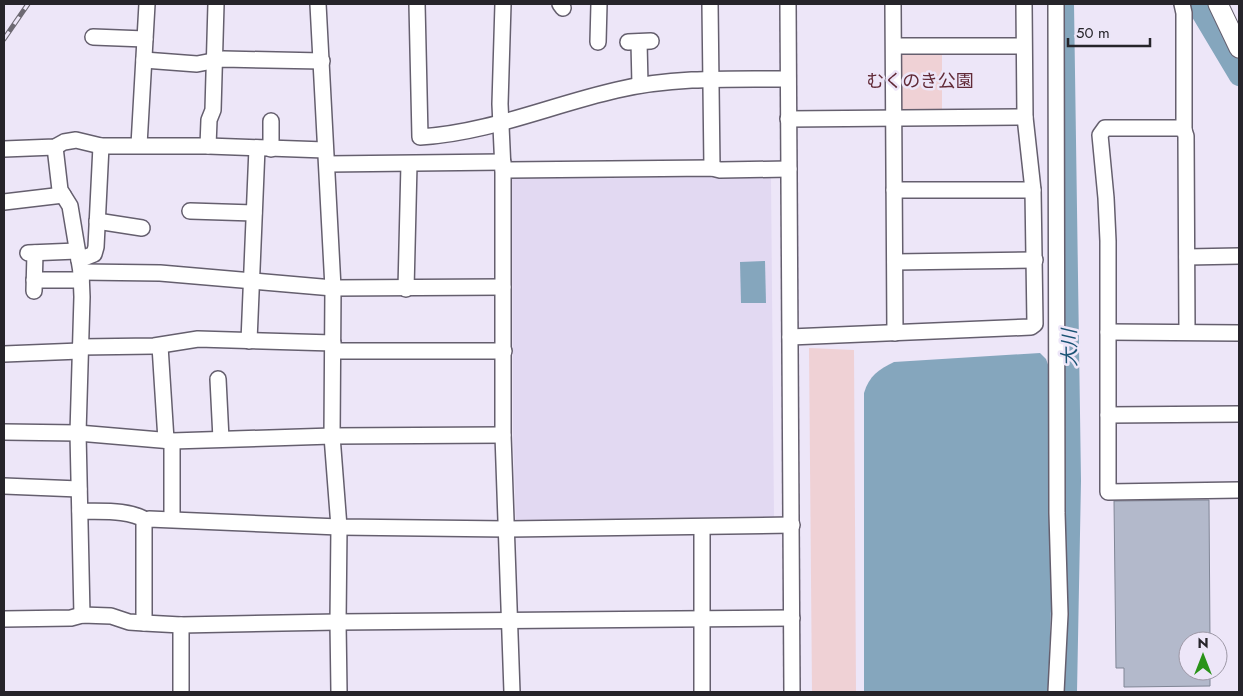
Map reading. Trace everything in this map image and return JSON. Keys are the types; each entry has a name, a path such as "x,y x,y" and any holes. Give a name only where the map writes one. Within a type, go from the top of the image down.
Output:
{"main road":[{"path":"1218,4 1239,48"}],"street":[{"path":"140,145 147,4"},
{"path":"208,146 210,120 213,110 216,4"},
{"path":"318,4 333,288 332,436 339,527 339,692"},
{"path":"417,4 420,137 437,136 501,123 616,90 640,85 675,80 788,79"},
{"path":"504,4 501,123 503,166 504,435 512,692"},
{"path":"598,42 599,4"},
{"path":"710,4 712,168"},
{"path":"788,4 792,692"},
{"path":"893,4 895,333"},
{"path":"790,337 1031,326 1035,324 1033,190 1025,117 1024,4"},
{"path":"1056,4 1060,614 1056,692"},
{"path":"1182,4 1184,13 1184,130 1186,136 1187,331"},
{"path":"93,37 145,39"},
{"path":"639,42 640,85"},
{"path":"894,46 1023,46"},
{"path":"144,60 197,64 214,60 322,61"},
{"path":"788,119 1025,117"},
{"path":"249,341 254,213 264,148 271,121"},
{"path":"1184,130 1178,128 1105,128 1100,136 1107,232 1108,492 1239,490"},
{"path":"4,149 55,147 64,142 76,140 101,146 264,148 326,157 409,164 712,168 720,170 789,169"},
{"path":"101,146 96,247 94,254 80,266 34,286 31,253 80,266 333,288 503,287"},
{"path":"55,147 60,190 70,206 80,266 78,433 82,614"},
{"path":"406,289 409,164"},
{"path":"894,190 1033,190"},
{"path":"4,202 63,196"},
{"path":"190,211 254,213"},
{"path":"97,221 142,228"},
{"path":"1187,257 1239,256"},
{"path":"895,262 1035,260"},
{"path":"1108,332 1187,331 1239,333"},
{"path":"4,354 160,346 198,339 333,347 504,351"},
{"path":"160,346 169,441 172,519"},
{"path":"218,379 220,439"},
{"path":"1108,415 1239,414"},
{"path":"4,432 78,433 169,441 332,436 504,435"},
{"path":"4,486 79,489"},
{"path":"80,511 115,512 138,516 146,520 172,519 339,527 507,529 792,525"},
{"path":"144,623 144,524 146,520"},
{"path":"702,527 702,692"},
{"path":"4,618 71,618 82,614 112,616 129,622 181,625 792,618"},
{"path":"181,625 181,692"}],"shaded area":[{"path":"768,173 771,177 774,518 770,522 519,524 516,521 513,435 512,178 516,174"}],"green space":[{"name":"むくのき公園","path":"905,51 942,51 942,112 903,111 898,107 898,57"},
{"path":"809,348 854,350 856,692 812,692"}],"water":[{"path":"765,261 766,303 741,303 740,262"},
{"path":"1040,353 1046,359 1050,370 1052,583 1048,692 864,692 864,393 866,387 879,370 894,362"}],"building":[{"path":"1209,500 1210,631 1178,631 1178,681 1210,681 1210,686 1124,687 1124,668 1116,668 1114,501"}],"waterway":[{"name":"大川","path":"1064,4 1071,481 1067,692"},
{"path":"1194,4 1199,9 1239,76"}],"railway":[{"path":"4,39 28,4"}]}
